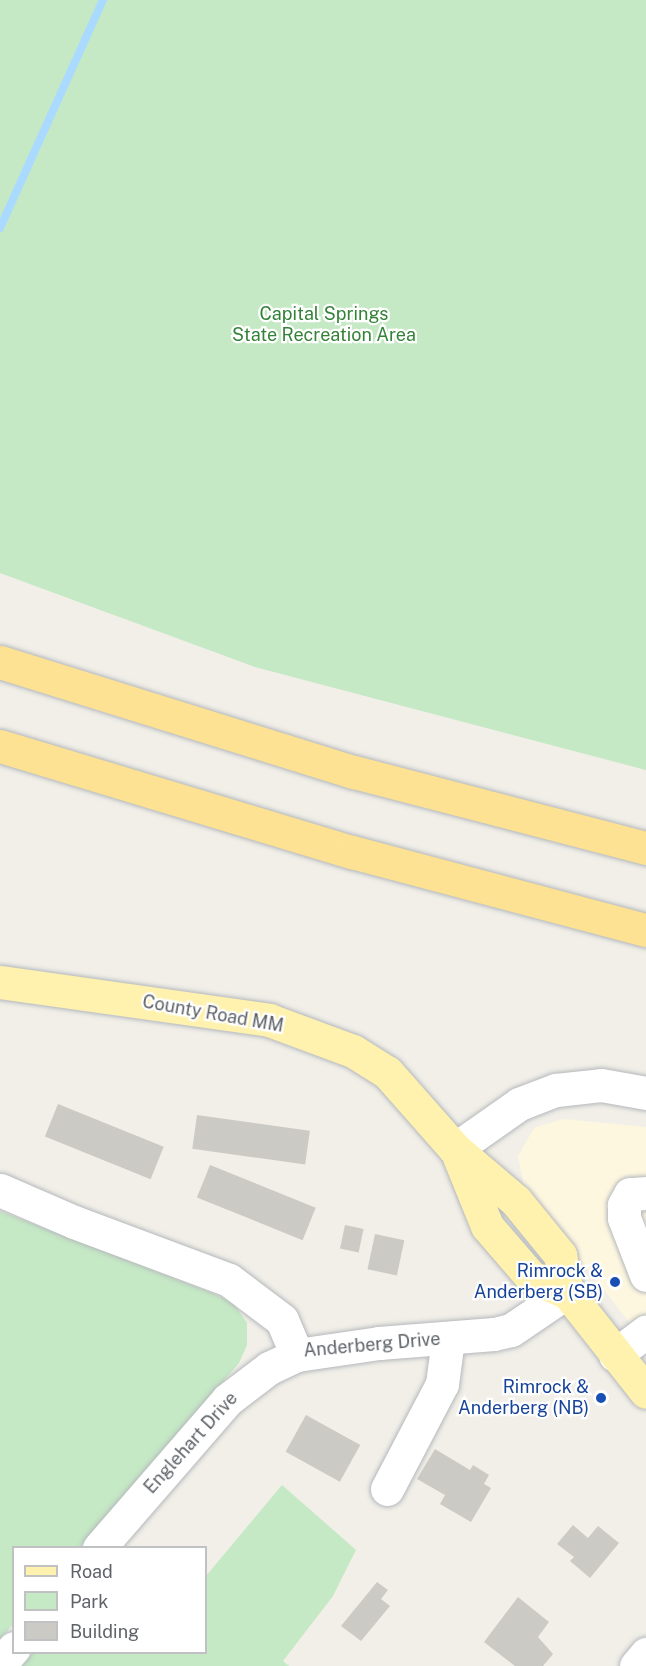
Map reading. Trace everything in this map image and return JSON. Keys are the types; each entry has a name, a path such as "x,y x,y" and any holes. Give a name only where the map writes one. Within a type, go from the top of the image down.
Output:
{"highway":[{"path":"0,645 308,758"},
{"path":"0,662 308,758 646,848"},
{"path":"0,746 297,836"},
{"path":"0,761 297,836 646,930"}],"main road":[{"name":"County Road MM","path":"0,982 269,1020 324,1037 387,1072 455,1149 487,1226 531,1277 567,1292"},
{"path":"567,1292 646,1392"}],"street":[{"path":"455,1149 519,1104 556,1090 601,1085 646,1093"},
{"name":"Anderberg Drive","path":"0,1190 74,1222 229,1280 282,1320 297,1354 380,1342 448,1339 511,1330 567,1292"},
{"path":"646,1192 630,1194 624,1205 624,1218 646,1275"},
{"path":"615,1355 646,1332"},
{"path":"387,1489 442,1384 448,1339"},
{"name":"Englehart Drive","path":"101,1546 227,1400 269,1368 297,1354"},
{"path":"0,1664 12,1650"},
{"path":"636,1666 646,1654"}],"shaded area":[{"path":"563,1119 646,1127 646,1344 524,1187 518,1156 534,1128"}],"green space":[{"name":"Capital Springs State Recreation Area","path":"0,0 646,0 646,770 255,667 0,573"},
{"path":"0,1211 233,1303 247,1323 247,1345 239,1363 81,1546 12,1546 12,1625 0,1640"},
{"path":"282,1485 356,1550 333,1596 283,1661 289,1666 22,1666 31,1654 207,1654 207,1575"}],"building":[{"path":"58,1104 164,1147 151,1179 45,1136"},
{"path":"197,1115 310,1131 305,1165 192,1149"},
{"path":"210,1165 316,1208 303,1240 197,1197"},
{"path":"345,1225 364,1229 359,1252 340,1248"},
{"path":"375,1234 404,1240 397,1275 368,1269"},
{"path":"306,1415 360,1445 340,1482 286,1452"},
{"path":"435,1449 470,1470 473,1465 489,1475 484,1484 491,1488 471,1522 440,1504 445,1495 417,1479"},
{"path":"573,1525 588,1538 598,1526 619,1543 590,1578 570,1561 574,1557 557,1544"},
{"path":"377,1582 388,1590 381,1599 390,1606 361,1641 341,1626"},
{"path":"518,1597 549,1622 538,1637 553,1654 543,1666 515,1666 484,1642"}],"waterway":[{"path":"0,228 103,0"}],"place":[{"name":"Rimrock & Anderberg (SB)","path":"615,1282"},
{"name":"Rimrock & Anderberg (NB)","path":"601,1398"}]}
